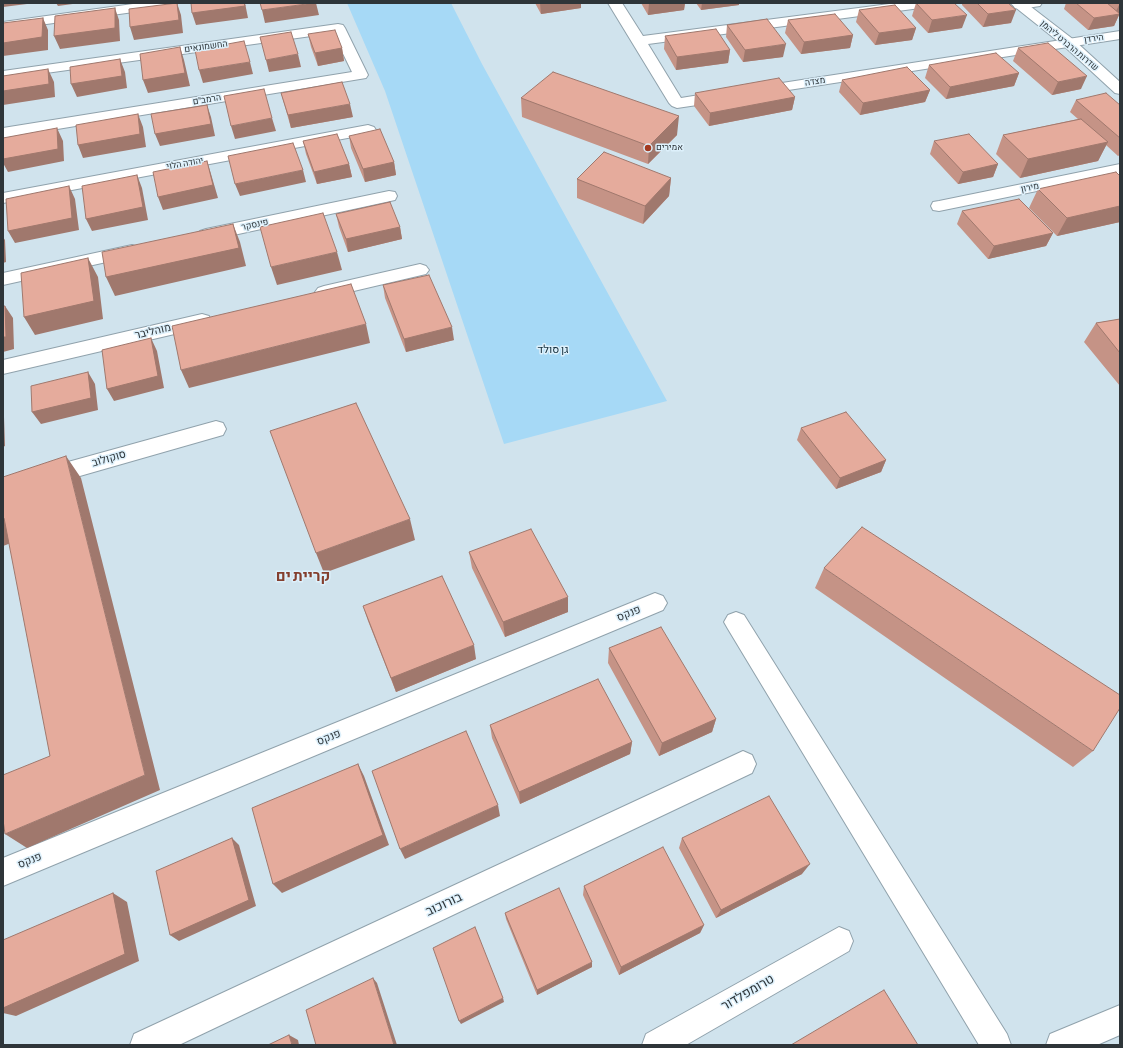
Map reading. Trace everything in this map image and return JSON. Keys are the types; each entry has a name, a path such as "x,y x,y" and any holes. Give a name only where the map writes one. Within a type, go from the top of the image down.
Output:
{"street":[{"path":"3,26 170,3"},
{"name":"מצדה","path":"615,3 677,103 1069,43"},
{"path":"639,41 928,3"},
{"path":"1019,4 1035,3"},
{"name":"שדרות הרברט ליהמן","path":"1019,4 1069,43 1120,90"},
{"name":"החשמונאים","path":"3,75 338,28"},
{"name":"הרמב\"ם","path":"3,133 361,75 338,28"},
{"name":"הירדן","path":"1069,43 1120,35"},
{"name":"יהודה הלוי","path":"3,198 368,130"},
{"name":"מירון","path":"939,206 1120,169"},
{"name":"פינסקר","path":"188,239 389,196"},
{"path":"3,279 150,248"},
{"path":"304,297 420,270"},
{"name":"מוהליבר","path":"3,367 219,317"},
{"name":"סוקולוב","path":"3,489 216,429"},
{"name":"פנקס","path":"3,872 655,603"},
{"path":"736,622 996,1045"},
{"name":"בורוכוב","path":"145,1045 743,764"},
{"name":"טרומפלדור","path":"657,1045 839,941"},
{"path":"1061,1045 1120,1020"}],"green space":[{"name":"גן סולד","path":"347,3 451,3 482,64 667,401 504,444 385,91"}],"building":[{"path":"177,3 179,20 130,27 129,9"},
{"path":"191,3 244,3 245,6 192,13"},
{"path":"260,3 314,3 262,10"},
{"path":"916,3 954,3 967,15 932,20"},
{"path":"977,3 1008,3 1016,10 988,14"},
{"path":"1076,3 1107,3 1120,14 1094,18"},
{"path":"895,5 916,28 879,33 859,10"},
{"path":"115,8 115,28 54,36 55,16"},
{"path":"835,14 853,35 804,42 788,20"},
{"path":"43,18 42,37 3,43 3,23"},
{"path":"767,19 786,44 745,50 727,25"},
{"path":"716,29 730,50 677,57 665,36"},
{"path":"335,30 342,48 315,53 308,34"},
{"path":"291,32 298,54 266,60 260,37"},
{"path":"244,41 250,62 199,70 195,50"},
{"path":"1048,43 1087,76 1058,82 1018,48"},
{"path":"180,47 185,73 143,80 140,54"},
{"path":"996,53 1019,73 950,87 929,65"},
{"path":"120,59 122,76 71,84 70,67"},
{"path":"907,67 930,90 863,103 842,80"},
{"path":"48,69 49,84 3,91 3,76"},
{"path":"553,72 679,116 649,146 521,98"},
{"path":"779,78 795,97 710,113 695,93"},
{"path":"342,82 350,104 288,115 281,93"},
{"path":"264,89 272,118 231,126 224,96"},
{"path":"1106,93 1120,105 1120,138 1076,100"},
{"path":"207,105 211,124 155,134 151,114"},
{"path":"138,114 140,134 78,145 76,125"},
{"path":"1081,119 1108,142 1028,159 1003,135"},
{"path":"57,128 58,149 3,159 3,138"},
{"path":"380,129 394,162 363,169 349,136"},
{"path":"337,134 349,164 314,172 303,141"},
{"path":"969,134 998,164 963,172 934,141"},
{"path":"293,143 303,170 235,184 228,156"},
{"path":"604,152 671,178 645,206 577,179"},
{"path":"207,161 213,185 158,197 153,172"},
{"path":"1116,172 1120,176 1120,206 1067,218 1038,189"},
{"path":"137,175 143,207 86,219 82,186"},
{"path":"69,186 72,218 8,231 6,199"},
{"path":"1019,199 1053,233 994,246 962,211"},
{"path":"390,202 400,227 346,239 336,214"},
{"path":"323,213 337,252 271,267 260,227"},
{"path":"233,224 239,248 106,277 102,252"},
{"path":"88,258 94,301 24,317 21,273"},
{"path":"429,275 452,327 404,339 383,285"},
{"path":"351,284 366,324 181,370 172,326"},
{"path":"3,306 5,306 6,337 3,337"},
{"path":"1120,319 1120,353 1096,323"},
{"path":"151,338 158,376 107,389 102,350"},
{"path":"88,372 91,398 32,412 31,386"},
{"path":"356,403 410,519 316,553 270,431"},
{"path":"846,412 886,460 840,478 801,428"},
{"path":"66,456 145,775 5,834 3,820 3,775 50,756 4,518 3,519 3,477"},
{"path":"862,527 1120,695 1120,708 1093,751 824,568"},
{"path":"531,529 568,597 503,622 469,552"},
{"path":"442,576 474,645 391,678 363,606"},
{"path":"661,627 716,719 662,743 609,648"},
{"path":"598,679 632,742 519,792 490,725"},
{"path":"466,731 498,805 400,849 372,771"},
{"path":"358,764 383,835 273,884 252,808"},
{"path":"769,796 810,864 721,910 682,838"},
{"path":"232,838 249,900 170,935 156,871"},
{"path":"663,847 704,925 621,967 584,886"},
{"path":"559,888 592,962 537,990 505,913"},
{"path":"113,893 125,954 3,1008 3,940"},
{"path":"475,927 503,998 459,1021 433,948"},
{"path":"373,978 394,1045 316,1045 306,1010"},
{"path":"884,990 918,1045 791,1045"},
{"path":"289,1035 292,1045 268,1045"}],"place":[{"name":"אמירים","path":"648,148"}],"district":[{"name":"קריית ים","path":"303,577"}]}
